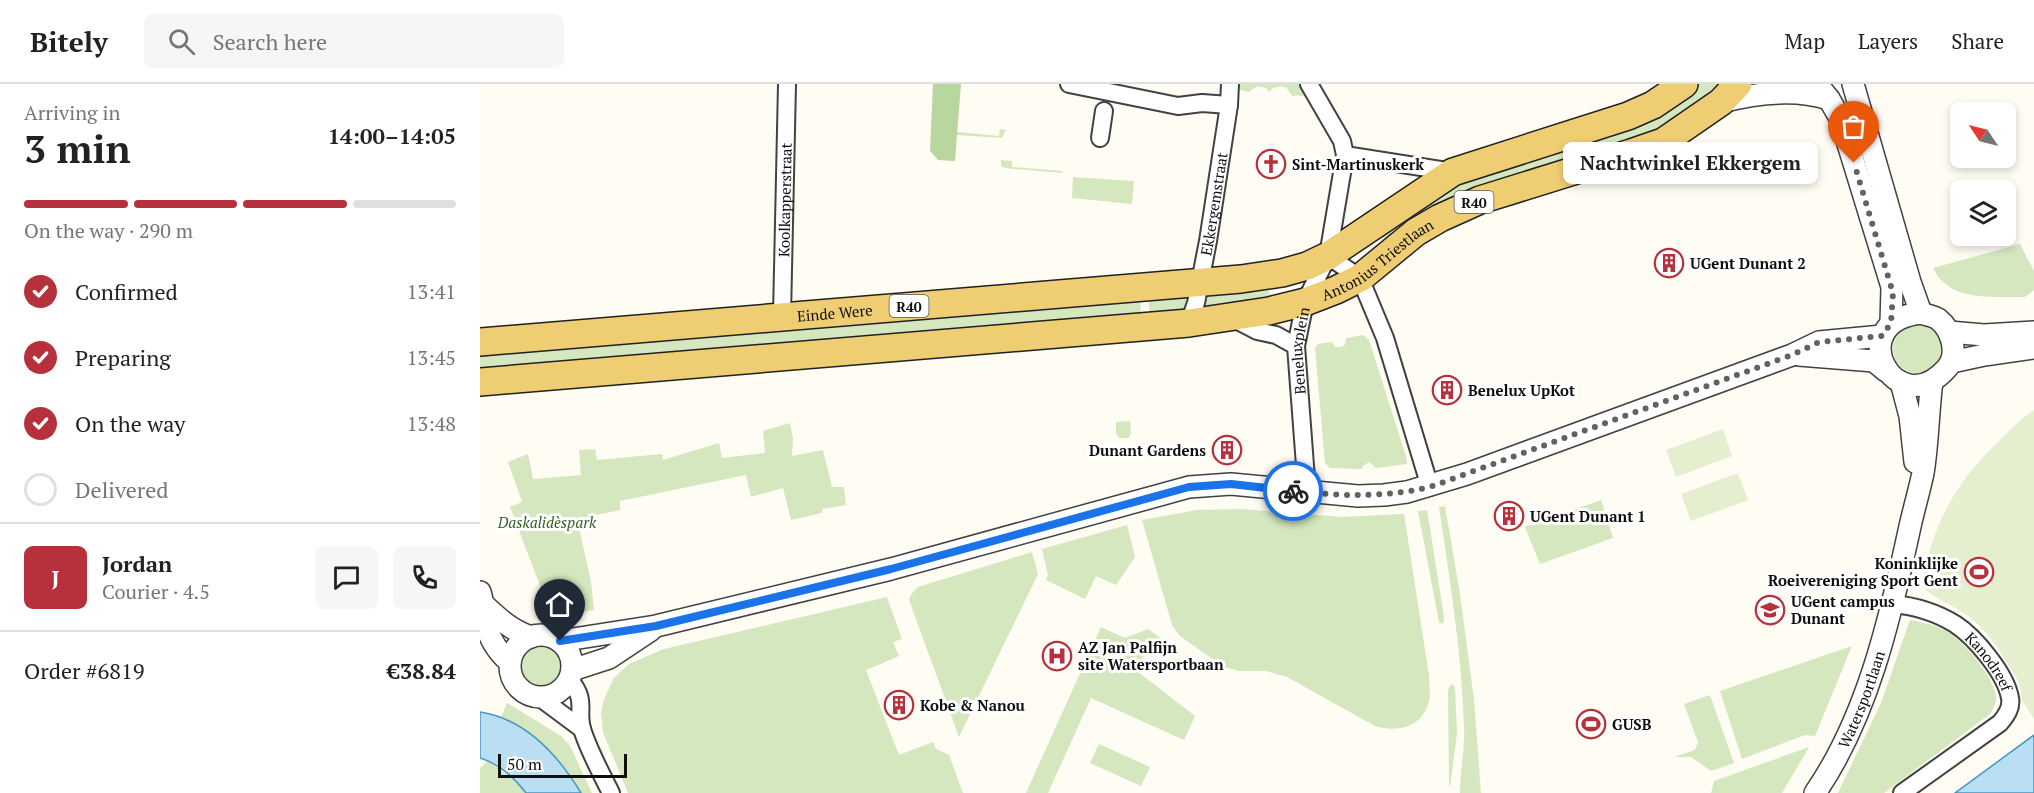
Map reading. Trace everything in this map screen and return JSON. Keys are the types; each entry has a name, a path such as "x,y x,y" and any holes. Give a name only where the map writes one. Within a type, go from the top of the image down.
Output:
{"main road":[{"name":"Antonius Triestlaan","path":"1328,256 1453,172 1628,116 1653,105 1684,84"},
{"name":"Antonius Triestlaan","path":"1305,302 1360,278 1416,232 1440,218 1480,200 1663,141 1730,93"},
{"name":"Einde Were","path":"480,342 1201,282 1282,273 1307,266 1328,256"},
{"name":"R40","path":"480,382 1189,323 1269,311 1305,302"}],"street":[{"name":"Koolkapperstraat","path":"782,316 787,84"},
{"path":"1069,84 1105,100 1178,106 1202,103 1229,105"},
{"name":"Ekkergemstraat","path":"1189,323 1201,282 1229,105 1230,84"},
{"path":"1309,84 1342,141 1345,155 1328,256 1360,278 1385,338 1430,487"},
{"path":"1730,93 1743,96 1803,93 1827,97 1856,93 1921,313"},
{"path":"1827,97 1840,118 1892,287 1880,354 1894,376"},
{"path":"1100,138 1105,100"},
{"path":"1345,155 1453,172"},
{"name":"Beneluxplein","path":"1306,492 1296,346 1305,302 1328,256"},
{"path":"560,641 656,626 891,569 1189,487 1231,484 1340,495 1384,495 1430,487 1792,355 1819,342 1886,329 1905,314 1921,313 1938,319 1949,332 1953,342 1952,362"},
{"path":"1232,317 1257,331 1276,335 1296,346"},
{"path":"1949,332 1984,335 2034,332"},
{"path":"1792,355 1874,361 1909,386 1923,386 1937,379 1952,362 2034,348"},
{"name":"Watersportlaan","path":"1894,376 1910,416 1917,493"},
{"name":"Watersportlaan","path":"1815,793 1841,747 1864,695 1893,604 1923,474 1932,381"},
{"path":"482,599 506,625 531,637"},
{"path":"482,599 484,616 495,646 500,654 510,662"},
{"name":"Kanodreef","path":"1893,604 1935,614 1955,624 1987,654 2010,697 2008,711 2000,723 1902,793"},
{"path":"539,697 557,692 570,674 609,658 656,626"},
{"path":"582,729 539,697 531,695 516,685 510,662 515,648 521,642 542,635 560,641 567,649 571,659 570,674 582,699 582,729 611,793"}],"green space":[{"path":"933,84 961,84 955,161 938,160 930,151"},
{"path":"1234,84 1301,84 1308,97 1296,95 1293,97 1286,87 1277,87 1269,92 1266,88 1257,86 1249,92 1233,88"},
{"path":"1699,84 1727,84 1663,131 1387,245 1379,232 1440,191 1685,95"},
{"path":"1000,129 1006,130 1002,138 957,135 957,132 999,136"},
{"path":"1001,160 1012,161 1012,167 1062,171 1062,173 1005,168 1001,166"},
{"path":"1073,177 1134,181 1132,204 1072,198"},
{"path":"2020,244 2034,271 2034,290 2025,297 1986,297 1961,292 1940,279 1933,268 2016,246"},
{"path":"1269,284 1270,302 1206,312 1206,291"},
{"path":"1148,295 1184,297 1188,301 1185,309 1150,318"},
{"path":"1140,296 1141,319 480,373 480,351"},
{"path":"1912,325 1922,325 1934,332 1941,344 1941,354 1934,366 1922,373 1912,373 1897,362 1893,354 1893,344 1904,329"},
{"path":"1363,335 1369,340 1407,464 1376,468 1369,462 1362,469 1330,468 1325,463 1315,348 1318,344 1332,342 1335,347 1342,347 1346,338"},
{"name":"Koninklijke Roeivereniging Sport Gent","path":"2034,410 2034,719 2021,699 2020,685 2016,677 1988,635 1967,615 1934,596 1922,586 1932,544 1947,507 1957,490 1983,457 2016,424"},
{"path":"1130,421 1129,438 1119,438 1116,434 1116,422"},
{"name":"Daskalidèspark","path":"790,423 793,438 792,456 823,450 832,487 844,487 846,505 822,509 822,513 791,520 783,488 751,497 746,475 620,501 620,510 577,519 591,582 594,610 552,617 510,507 522,502 508,462 528,454 533,479 581,475 579,450 595,449 597,460 662,454 663,460 719,443 722,458 765,453 763,431"},
{"path":"1723,429 1732,456 1676,477 1666,450"},
{"path":"1738,473 1748,500 1691,521 1681,494"},
{"path":"1601,500 1613,538 1540,564 1525,527"},
{"path":"1445,506 1460,594 1474,700 1481,793 1460,793 1464,736 1463,700 1455,618 1439,507"},
{"path":"1242,509 1342,517 1404,514 1430,689 1426,710 1416,722 1393,729 1375,726 1287,677 1266,671 1239,671 1224,667 1180,636 1172,625 1142,520 1197,510"},
{"path":"1427,510 1444,617 1443,624 1439,622 1418,511"},
{"path":"1127,525 1135,557 1116,585 1096,576 1085,599 1046,580 1048,575 1042,549"},
{"path":"1032,552 1038,574 959,737 909,600 911,594 918,587"},
{"path":"887,597 902,639 893,642 899,656 866,670 899,755 933,742 936,749 949,755 963,793 628,793 603,732 601,713 604,699 614,678 629,664 664,649"},
{"path":"1910,620 1941,628 1963,645 1985,671 1994,689 1996,697 1994,706 1990,714 1884,793 1838,793 1881,703"},
{"path":"1101,627 1125,638 1148,629 1162,639 1157,639 1136,666 1137,671 1195,716 1184,740 1091,698 1048,793 1026,793"},
{"path":"542,643 558,650 565,666 558,682 542,689 526,682 519,666 526,650"},
{"path":"1852,646 1815,736 1805,735 1742,759 1720,691"},
{"path":"1451,684 1455,687 1457,734 1450,787 1448,690"},
{"path":"1710,695 1734,763 1711,771 1691,757 1674,757 1695,750 1698,742 1684,704"},
{"path":"507,703 561,736 570,746 592,793 581,793 565,769 547,749 526,732 501,717"},
{"path":"1099,744 1150,767 1141,786 1090,763"},
{"path":"1809,747 1782,793 1711,793 1714,781"},
{"path":"488,761 518,782 526,793 480,793 480,768"}],"water":[{"path":"480,712 512,722 539,741 562,765 581,793 526,793 506,772 480,758"},
{"path":"2034,735 2034,793 1955,793"}],"way so far":[{"path":"1293,491 1358,496 1384,495 1430,487 1792,355 1819,342 1882,336 1891,323 1893,293 1854,163"}],"place":[{"name":"Nachtwinkel Ekkergem","path":"1854,163"},
{"name":"Sint-Martinuskerk","path":"1271,164"},
{"name":"UGent Dunant 2","path":"1669,263"},
{"name":"Benelux UpKot","path":"1447,390"},
{"name":"Dunant Gardens","path":"1227,450"},
{"name":"UGent Dunant 1","path":"1509,516"},
{"name":"Koninklijke Roeivereniging Sport Gent","path":"1979,572"},
{"name":"UGent campus Dunant","path":"1770,610"},
{"name":"AZ Jan Palfijn site Watersportbaan","path":"1057,656"},
{"name":"Kobe & Nanou","path":"899,705"},
{"name":"GUSB","path":"1591,724"}],"route":[{"path":"560,641 656,626 891,569 1189,487 1231,484 1293,491"}]}
